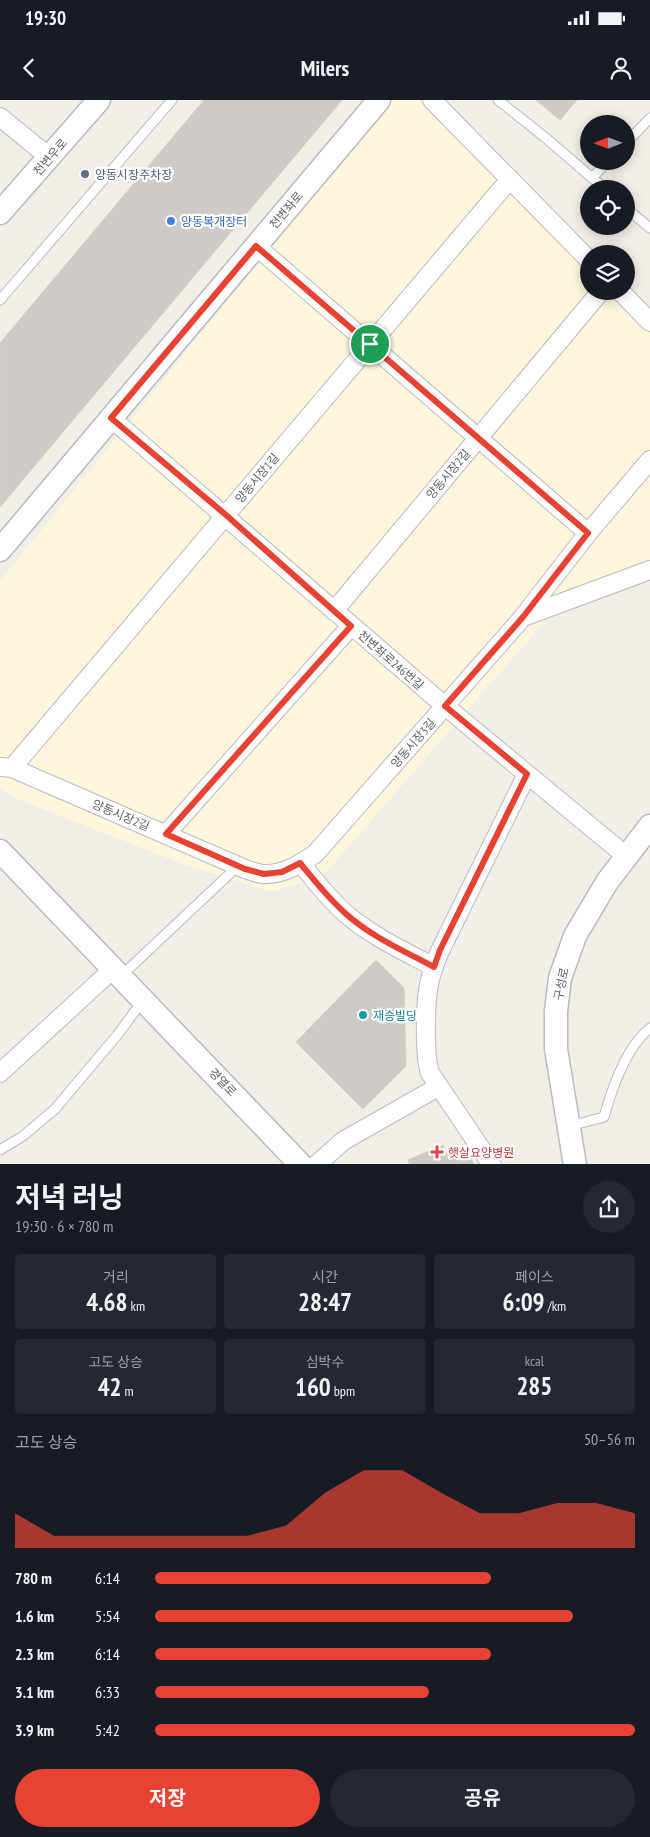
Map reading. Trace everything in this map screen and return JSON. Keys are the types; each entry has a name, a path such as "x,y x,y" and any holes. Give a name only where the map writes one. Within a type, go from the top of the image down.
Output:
{"street":[{"name":"천변우로","path":"0,213 99,100"},
{"name":"천변좌로","path":"0,550 379,100"},
{"path":"432,100 580,251"},
{"path":"0,117 49,157"},
{"name":"양동시장1길","path":"6,768 226,515 510,179"},
{"path":"256,246 588,533"},
{"name":"양동시장2길","path":"334,611 594,300"},
{"path":"629,300 650,322"},
{"name":"천변좌로246번길","path":"111,418 226,515 445,706 626,856"},
{"name":"양동시장3길","path":"166,834 238,866 264,874 282,872 314,854 523,617 588,533 650,460"},
{"path":"523,617 650,570"},
{"path":"166,834 351,626"},
{"name":"양동시장2길","path":"6,768 166,834"},
{"path":"492,1164 438,1087 426,1063 430,982 440,950 527,774"},
{"name":"구성로","path":"576,1164 556,1049 556,1011 560,978 575,936 607,882 626,856 647,837"},
{"name":"경열로","path":"0,851 301,1164"},
{"path":"300,863 351,918 369,932 434,967"},
{"path":"0,1073 116,973"},
{"path":"316,1164 343,1141 438,1087"}],"lane":[{"path":"0,300 172,100"},
{"path":"498,100 594,180"},
{"path":"635,133 650,118"},
{"path":"592,178 600,170"},
{"path":"635,216 650,228"},
{"path":"116,973 238,866"},
{"path":"0,1150 23,1136 55,1109 119,1033 143,1000"},
{"path":"569,1126 604,1117 611,1092 631,1050 650,1028"}],"shaded area":[{"path":"391,100 419,100 580,263 580,300 617,300 650,333 650,579 547,619 322,877 272,892 185,865 15,798 0,788 0,581"}],"building":[{"name":"양동복개장터","path":"204,100 342,100 0,507 0,343"},
{"path":"536,100 577,100 560,120"},
{"name":"재승빌딩","path":"376,960 404,988 406,1066 363,1109 296,1042"},
{"name":"햇살요양병원","path":"443,1145 448,1156 467,1148 474,1164 410,1164 408,1160"}],"place":[{"name":"양동시장주차장","path":"85,174"},
{"name":"양동복개장터","path":"171,221"},
{"name":"재승빌딩","path":"363,1015"},
{"name":"햇살요양병원","path":"437,1152"}],"route":[{"path":"256,246 370,344 588,533 523,617 445,706 527,774 440,950 434,967 369,932 345,913 300,863 282,872 264,874 245,869 166,834 351,626 226,515 111,418 256,246"}]}
